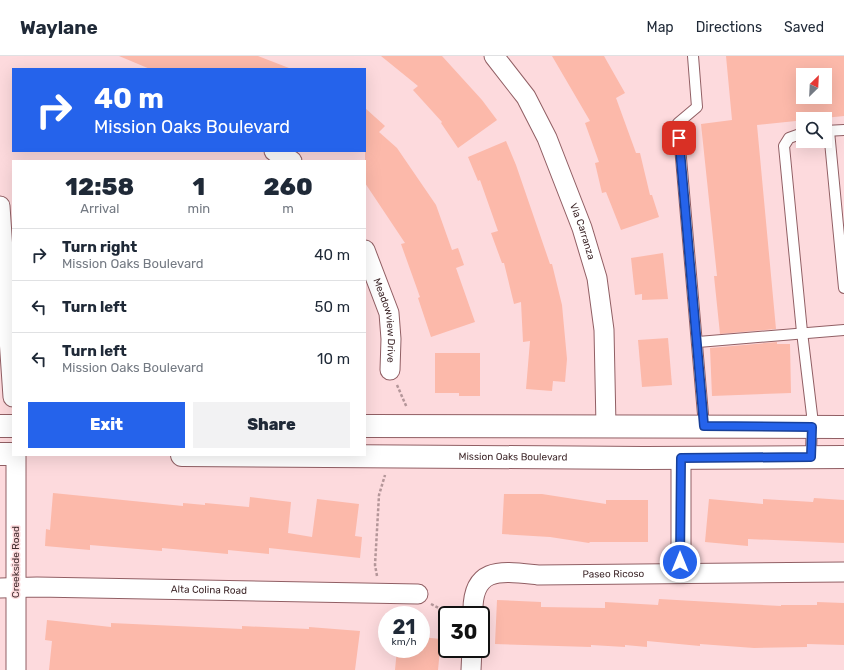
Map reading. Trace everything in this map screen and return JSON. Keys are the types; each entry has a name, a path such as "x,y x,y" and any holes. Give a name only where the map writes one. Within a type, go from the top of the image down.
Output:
{"main road":[{"path":"0,426 12,426"},
{"path":"366,426 844,427"},
{"path":"0,454 12,454"},
{"name":"Mission Oaks Boulevard","path":"348,456 681,458 844,457"}],"street":[{"name":"Via Carranza","path":"494,56 526,97 546,138 586,242 597,278 604,330 606,426"},
{"path":"276,152 290,160"},
{"path":"0,206 10,308 12,367"},
{"name":"Meadowview Drive","path":"366,253 389,313 391,339 390,370"},
{"name":"Creekside Road","path":"14,456 8,588 16,670"},
{"path":"680,574 681,458"},
{"name":"Paseo Ricoso","path":"474,606 475,594 482,580 492,573 505,571 538,575 844,572"},
{"name":"Alta Colina Road","path":"8,588 418,594"},
{"path":"471,670 472,658"}],"lane":[{"path":"693,56 697,107 678,123 698,342 704,426"},
{"path":"832,131 844,130"},
{"path":"796,136 789,138 784,146 812,427 811,457"},
{"path":"829,148 844,288"},
{"path":"698,342 802,332 844,330"}],"path":[{"path":"390,370 409,413"},
{"path":"380,594 375,565 379,495 385,475"},
{"path":"418,594 438,608"}],"building":[{"path":"119,56 258,56 289,68 148,68"},
{"path":"381,56 442,56 482,100 497,120 458,148 441,123 442,122 413,90 418,86"},
{"path":"552,56 604,56 625,93 616,98 636,153 640,153 650,195 652,195 659,217 621,230 606,192 602,193 595,163 599,162 585,123 590,121"},
{"path":"726,56 844,56 844,116 832,117 832,112 796,112 796,121 757,125 776,329 720,334 714,276 717,276 701,124 732,120"},
{"path":"366,109 385,126 379,132 397,148 436,205 452,250 458,248 464,265 456,268 475,322 431,337 418,298 420,297 401,244 405,243 366,184"},
{"path":"506,141 516,165 550,264 552,264 562,305 567,359 565,382 553,381 552,391 526,389 530,341 523,342 521,302 514,304 504,263 502,263 491,233 498,231 480,180 478,181 468,157"},
{"path":"663,253 668,299 642,300 642,294 635,295 631,258"},
{"path":"668,338 672,385 642,387 638,340"},
{"path":"777,342 777,344 790,344 791,393 712,396 710,348"},
{"path":"435,353 480,353 480,396 459,396 459,393 435,393"},
{"path":"53,493 183,506 183,503 205,505 205,503 249,507 250,497 291,502 288,533 312,537 317,499 359,504 355,536 362,537 360,558 269,548 269,554 228,550 228,554 162,548 162,551 90,545 90,550 45,546 46,529 50,530"},
{"path":"504,494 542,494 606,504 606,500 648,500 648,542 589,543 550,537 502,534"},
{"path":"814,498 844,500 844,543 748,539 748,546 705,542 709,499 763,504 763,499 813,502"},
{"path":"659,599 781,606 817,605 817,602 844,603 844,645 807,644 807,647 754,648 700,644 700,646 647,641 647,647 625,645 625,647 591,645 591,647 495,644 497,600 541,602 541,607 605,608 605,602 658,605"},
{"path":"47,620 111,627 111,623 242,629 242,626 309,629 309,627 360,631 355,670 49,670 52,641 45,640"},
{"path":"430,638 438,639 438,670 395,670 396,658 430,658"}],"route":[{"path":"679,138 704,426 812,427 811,457 681,458 680,562"}]}
